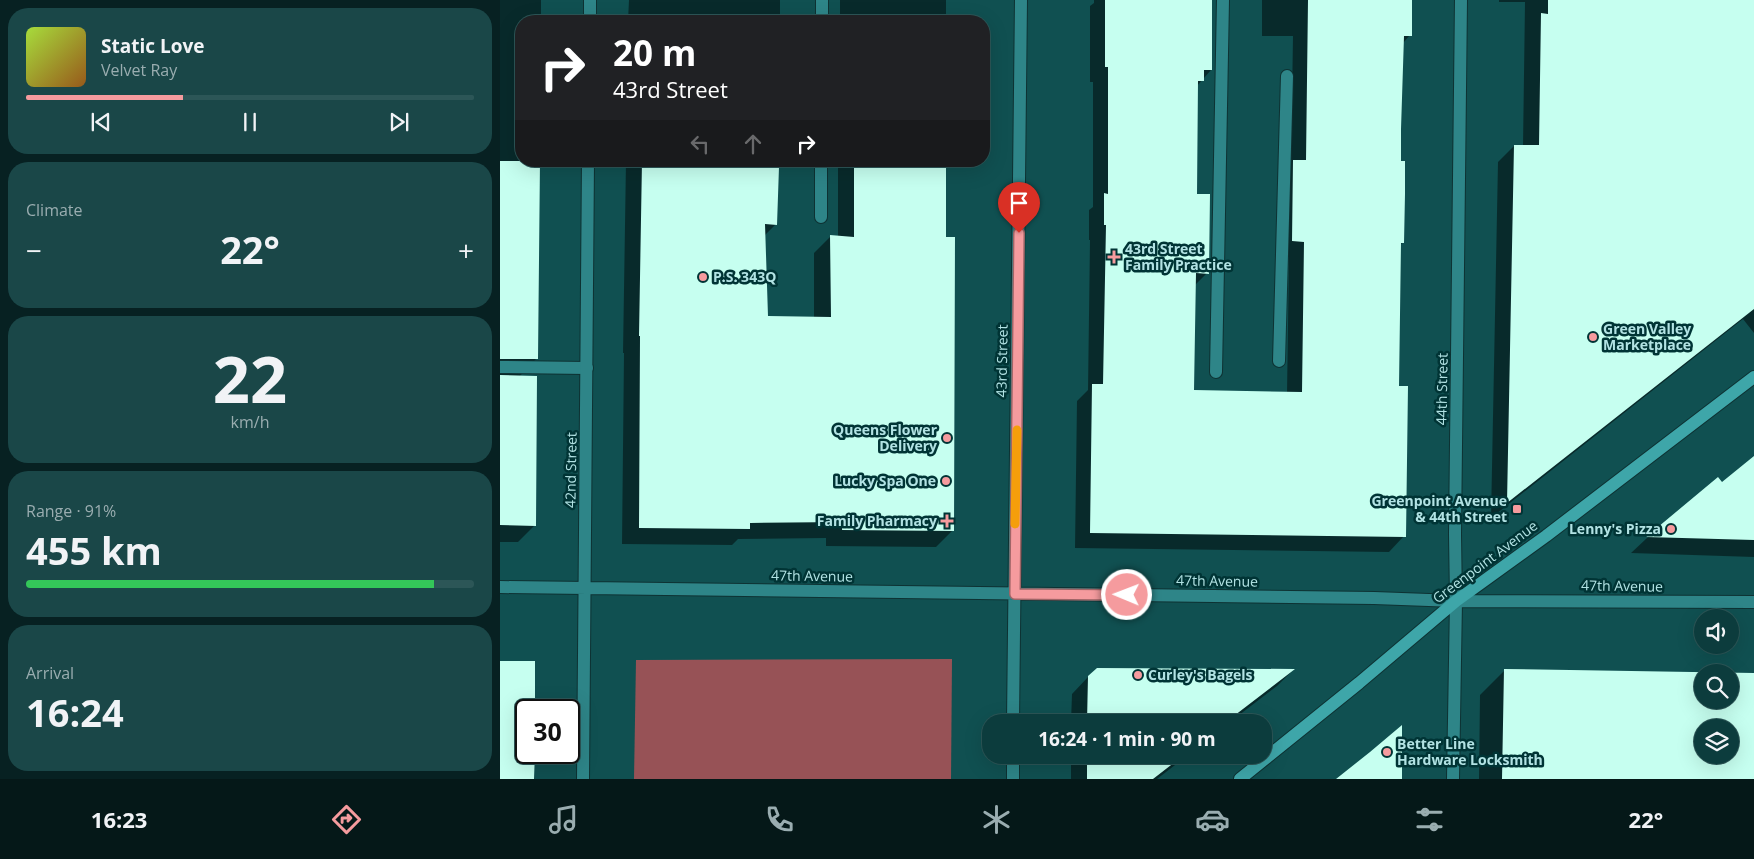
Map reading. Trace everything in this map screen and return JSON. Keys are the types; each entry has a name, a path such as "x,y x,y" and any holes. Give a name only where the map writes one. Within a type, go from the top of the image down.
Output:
{"main road":[{"name":"Greenpoint Avenue","path":"1240,779 1372,673 1456,601 1546,536 1754,377"}],"street":[{"path":"590,0 590,15"},
{"path":"822,0 822,15"},
{"name":"43rd Street","path":"1014,714 1021,0"},
{"path":"1216,372 1223,0"},
{"name":"44th Street","path":"1453,779 1461,0"},
{"path":"1278,361 1287,76"},
{"name":"42nd Street","path":"583,779 588,167"},
{"path":"821,167 821,217"},
{"path":"500,367 587,368"},
{"name":"47th Avenue","path":"500,587 1374,598 1456,601 1754,602"},
{"path":"1013,764 1013,779"}],"shaded area":[{"path":"952,659 951,779 634,779 636,660"}],"building":[{"path":"1105,0 1212,0 1212,70 1204,70 1204,81 1198,81 1197,194 1210,194 1209,274 1196,273 1194,390 1302,392 1304,242 1292,241 1293,160 1306,160 1308,0 1412,0 1412,36 1404,36 1401,129 1401,161 1405,161 1405,194 1404,243 1401,243 1399,386 1408,386 1406,537 1090,533 1092,384 1103,384 1106,225 1104,225 1104,193 1108,194 1108,67 1105,67"},
{"path":"1548,0 1754,0 1754,309 1507,503 1514,145 1539,145 1541,13 1548,14"},
{"path":"500,161 515,161 515,167 540,167 538,359 500,359"},
{"path":"642,167 779,167 777,225 765,224 768,316 831,317 830,235 854,237 854,167 946,167 946,237 955,237 954,531 842,530 843,522 750,523 750,529 639,528 639,336"},
{"path":"500,375 537,376 536,526 500,525"},
{"path":"1754,456 1754,540 1646,537 1718,477 1722,482"},
{"path":"500,661 535,661 535,699 515,699 515,764 535,764 534,779 500,779"},
{"path":"1097,668 1295,669 1236,714 1087,714 1088,676"},
{"path":"1504,669 1694,672 1694,709 1739,709 1739,673 1754,673 1754,779 1502,779"},
{"path":"1402,725 1402,779 1336,779 1370,752"},
{"path":"1087,764 1172,764 1153,779 1087,779"}],"slow traffic":[{"path":"1015,524 1017,430"}],"place":[{"name":"43rd Street Family Practice","path":"1114,257"},
{"name":"P.S. 343Q","path":"703,277"},
{"name":"Green Valley Marketplace","path":"1593,337"},
{"name":"Queens Flower Delivery","path":"947,438"},
{"name":"Lucky Spa One","path":"946,481"},
{"name":"Greenpoint Avenue & 44th Street","path":"1517,509"},
{"name":"Family Pharmacy","path":"947,521"},
{"name":"Lenny's Pizza","path":"1671,529"},
{"name":"Curley's Bagels","path":"1138,675"},
{"name":"Better Line Hardware Locksmith","path":"1387,752"}],"route":[{"path":"1019,233 1015,594 1127,595"}]}
